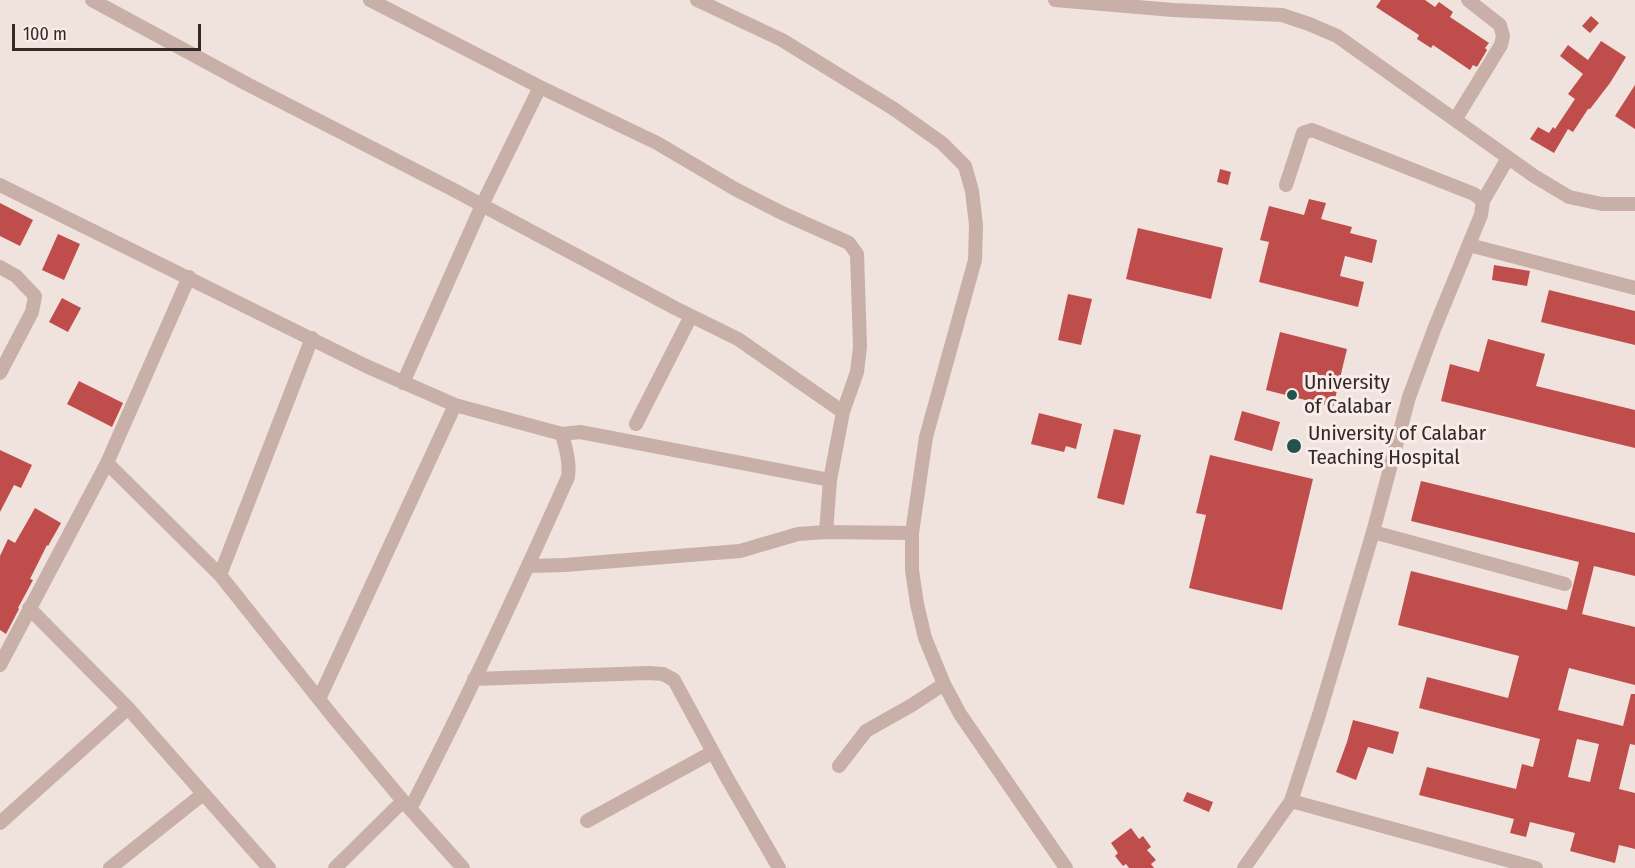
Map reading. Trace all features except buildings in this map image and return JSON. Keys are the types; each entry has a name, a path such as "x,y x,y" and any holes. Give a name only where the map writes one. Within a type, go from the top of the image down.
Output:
{"street":[{"path":"92,0 247,84 738,339 843,412"},
{"path":"370,0 540,87 657,143 735,189 782,213 849,243 857,254 860,347 857,372 843,412 830,480 826,532"},
{"path":"697,0 782,40 863,90 942,143 965,166 972,191 976,225 975,260 926,437 912,533 912,570 925,638 944,684 960,714 1066,868"},
{"path":"1055,0 1173,10 1282,15 1336,36 1534,176 1569,197 1602,204 1635,204"},
{"path":"1455,120 1501,45 1503,36 1500,25 1468,0"},
{"path":"403,383 482,205 540,87"},
{"path":"1286,185 1304,133 1312,130 1474,194 1483,201"},
{"path":"1246,868 1291,801 1319,716 1373,532 1409,397 1481,215 1483,201 1508,158"},
{"path":"0,185 403,383 454,405 562,434 580,432 830,480"},
{"path":"1469,245 1635,288"},
{"path":"0,267 16,276 35,296 32,312 0,373"},
{"path":"0,665 107,463 189,277"},
{"path":"636,424 690,316"},
{"path":"220,575 312,338"},
{"path":"319,699 454,405"},
{"path":"335,868 407,805 474,679 529,566 568,477 568,457 562,434"},
{"path":"107,463 220,575 319,699 463,868"},
{"path":"1373,532 1565,584"},
{"path":"529,566 740,551 798,534 912,533"},
{"path":"29,608 128,708 269,868"},
{"path":"474,679 648,673 663,674 674,680 779,868"},
{"path":"839,766 866,730 912,705 944,684"},
{"path":"0,823 128,708"},
{"path":"587,821 713,752"},
{"path":"110,868 204,794"},
{"path":"1291,801 1536,868"}],"place":[{"name":"University of Calabar","path":"1292,395"},
{"name":"University of Calabar Teaching Hospital","path":"1294,446"}]}
